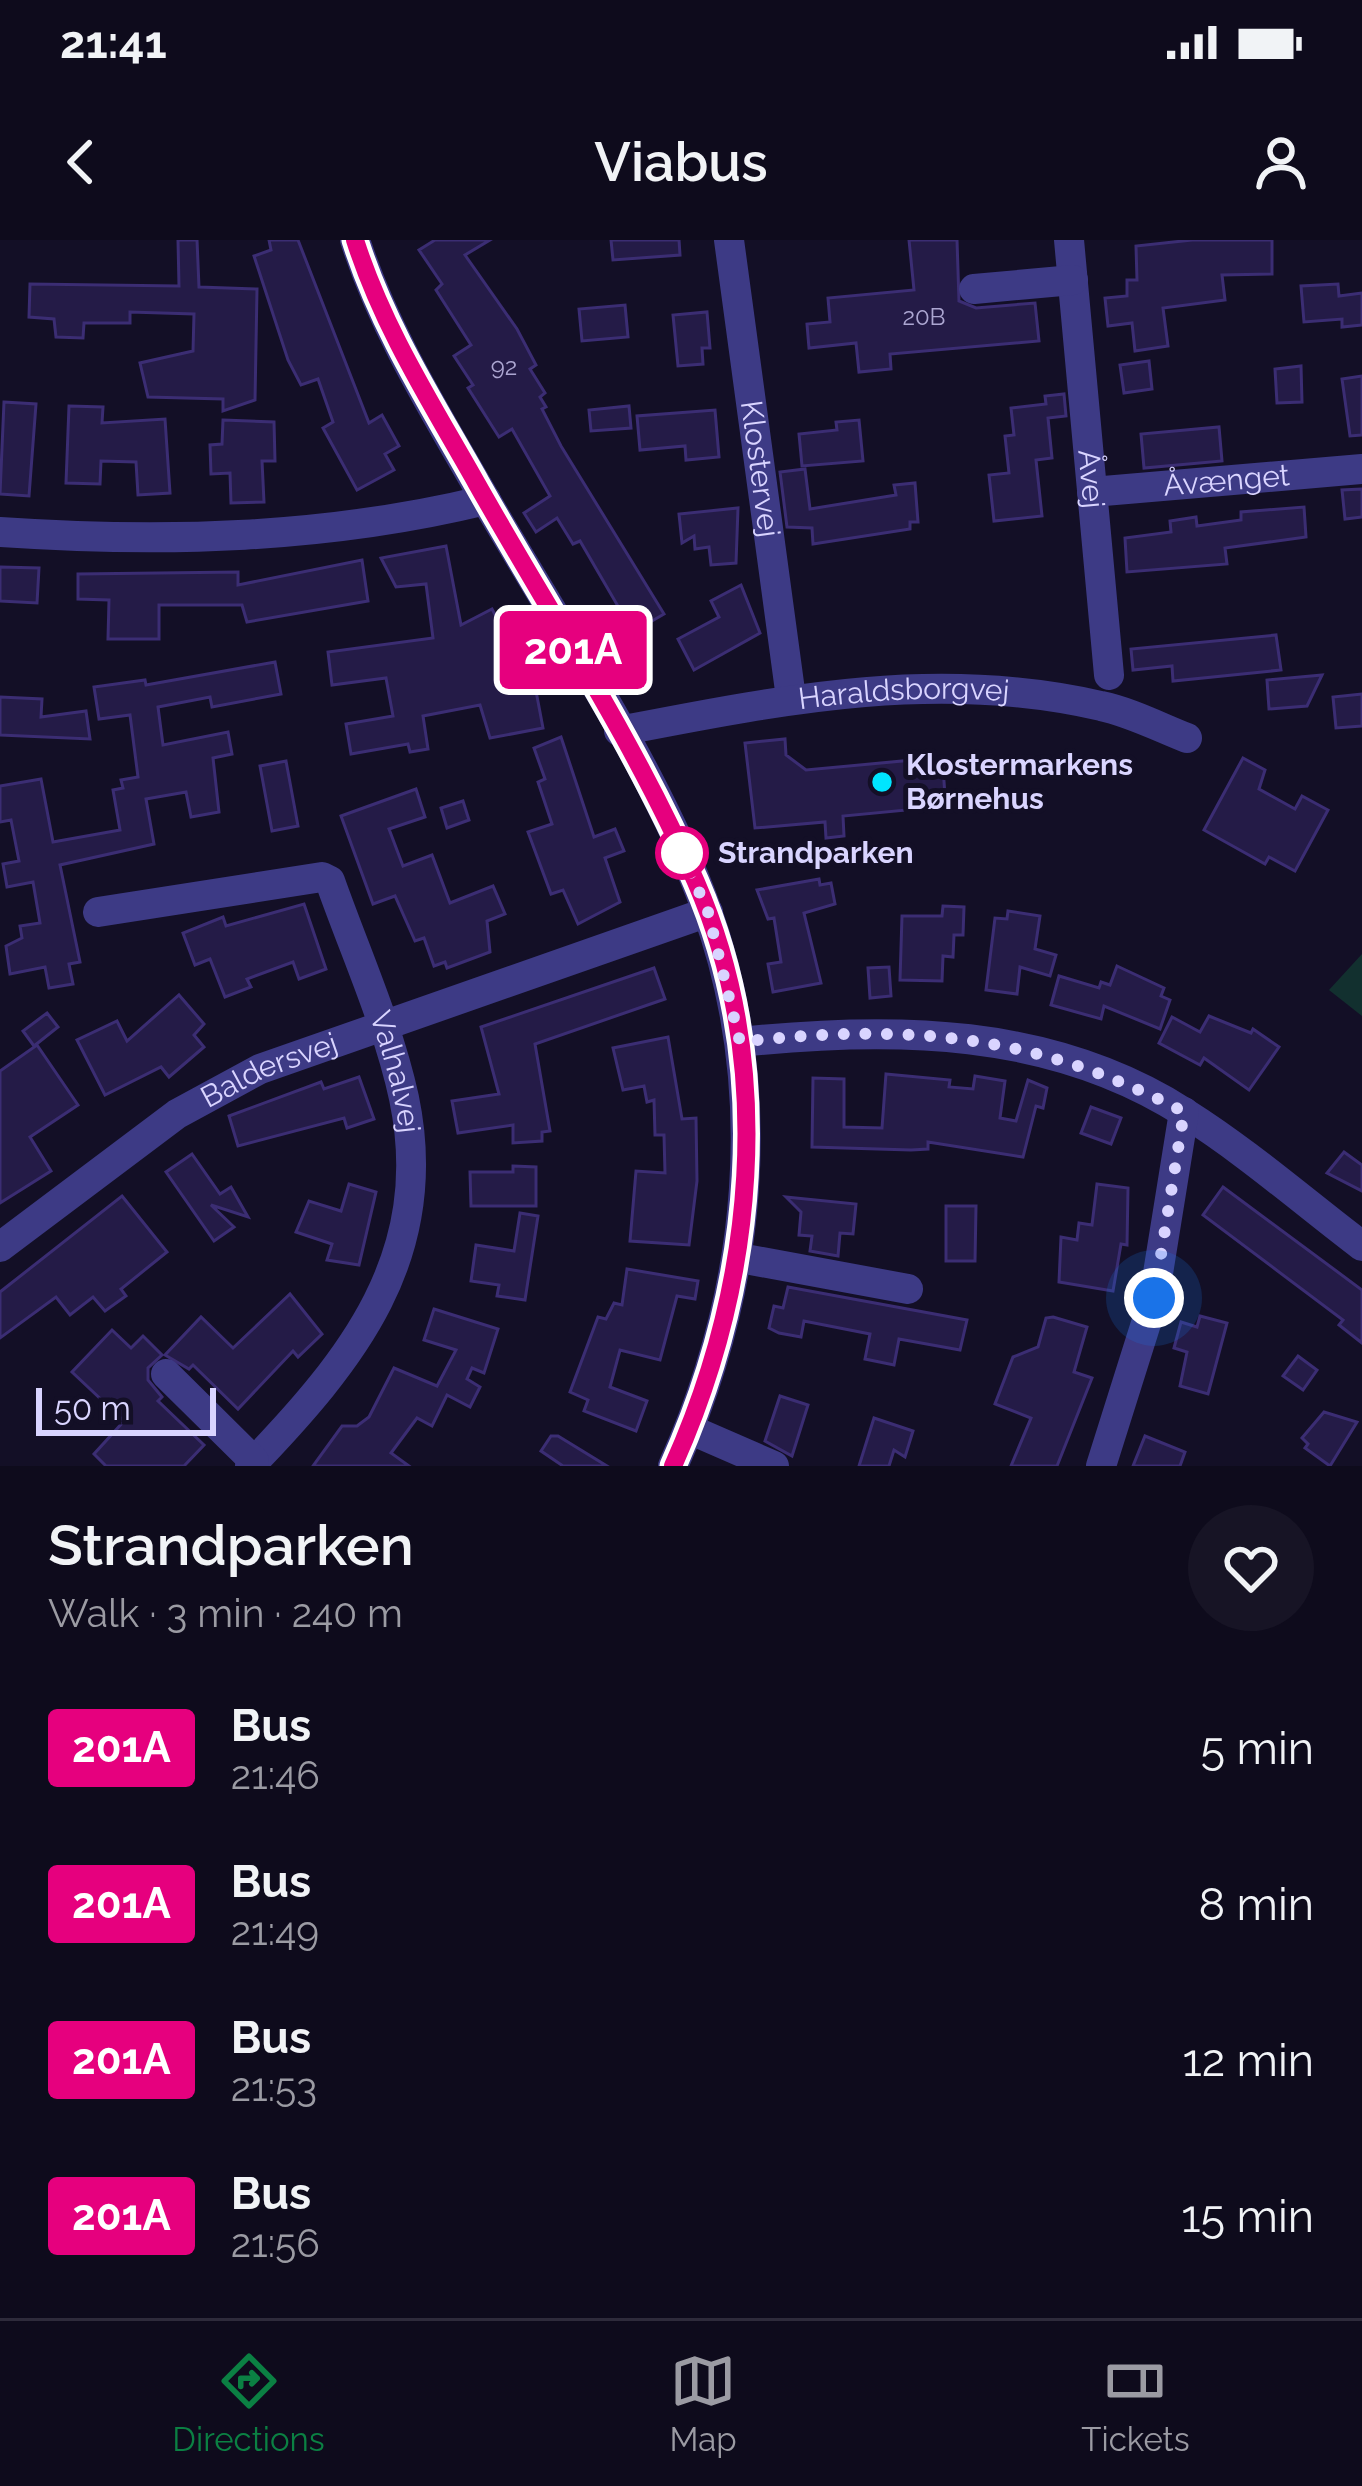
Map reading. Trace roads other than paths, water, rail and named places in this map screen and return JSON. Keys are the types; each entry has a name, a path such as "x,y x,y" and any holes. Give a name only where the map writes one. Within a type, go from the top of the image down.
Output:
{"street":[{"path":"355,240 391,333 619,731 708,912 740,1042 746,1161 740,1258 716,1357 673,1466"},
{"name":"Klostervej","path":"729,240 791,698"},
{"name":"Åvej","path":"1069,240 1109,675"},
{"path":"974,289 1073,280"},
{"name":"Åvænget","path":"1092,492 1362,469"},
{"path":"0,532 245,537 356,528 486,500"},
{"name":"Haraldsborgvej","path":"619,731 791,698 917,685 990,689 1104,706 1187,738"},
{"name":"Valhalvej","path":"98,912 322,877 331,881 404,1097 411,1160 392,1277 340,1366 252,1464 166,1374"},
{"name":"Baldersvej","path":"0,1247 177,1114 260,1069 708,912"},
{"path":"740,1042 850,1031 931,1033 1010,1044 1095,1069 1184,1112 1362,1246"},
{"path":"1101,1466 1154,1298 1184,1112"},
{"path":"740,1258 908,1289"},
{"path":"689,1430 774,1466"}],"place":[{"name":"Klostermarkens Børnehus","path":"882,782"},
{"name":"Strandparken","path":"682,853"}]}
